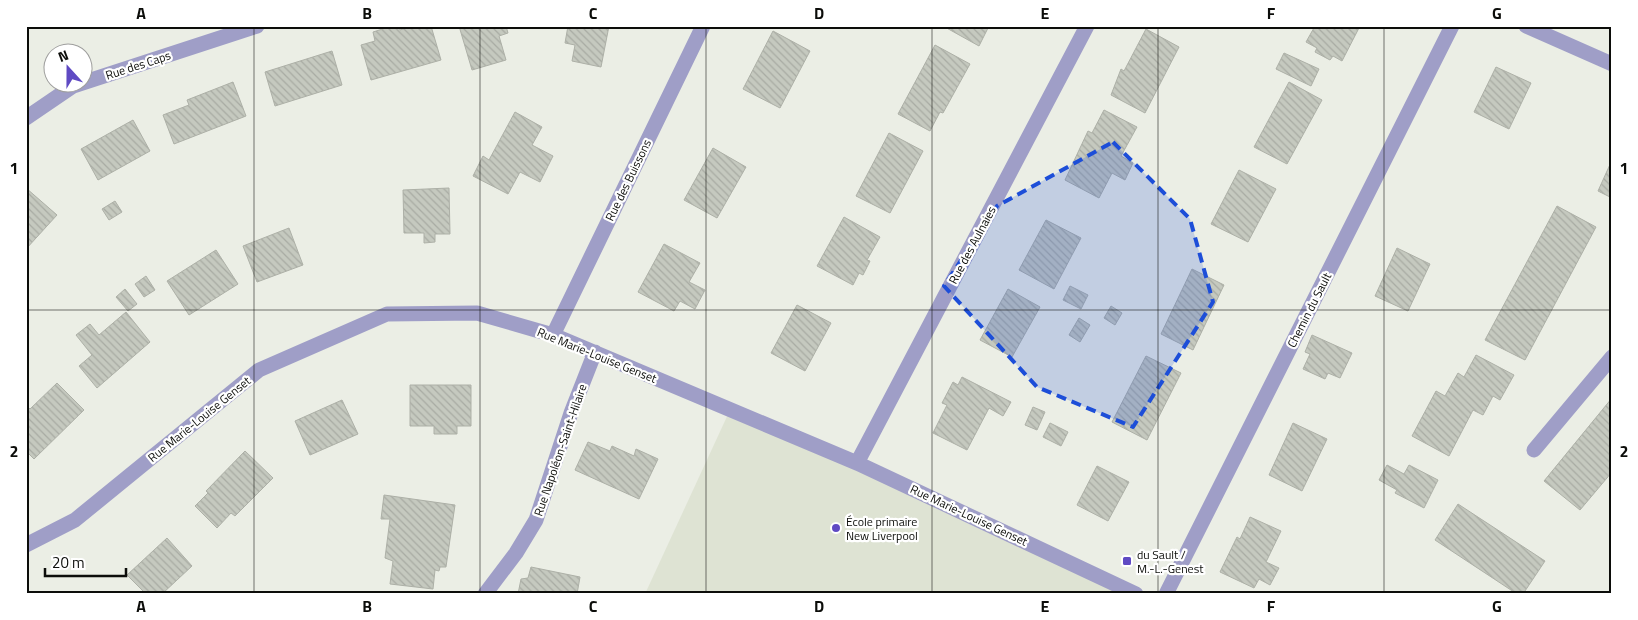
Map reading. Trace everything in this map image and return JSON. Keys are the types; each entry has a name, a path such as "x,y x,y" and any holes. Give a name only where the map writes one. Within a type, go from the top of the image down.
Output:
{"street":[{"name":"Rue des Caps","path":"26,118 74,86 257,26"},
{"name":"Rue des Buissons","path":"554,335 703,26"},
{"name":"Rue des Aulnaies","path":"857,463 1086,26"},
{"name":"Chemin du Sault","path":"1166,594 1452,26"},
{"path":"1526,26 1612,64"},
{"name":"Rue Marie-Louise Genset","path":"26,545 75,520 259,370 387,314 477,313 554,335 857,463 1136,594"},
{"name":"Rue Napoléon-Saint-Hilaire","path":"485,594 516,553 536,520 571,413 595,352"},
{"path":"1534,450 1612,357"}],"highlighted area":[{"path":"1113,142 1190,219 1213,302 1133,427 1037,387 944,286 997,206"}],"shaded area":[{"name":"École primaire New Liverpool","path":"730,410 1136,594 645,594"}],"building":[{"path":"392,26 399,26 400,30 413,26 431,26 441,60 371,80 361,45 375,41 373,32"},
{"path":"459,26 506,26 508,33 499,36 506,60 472,70"},
{"path":"568,26 609,26 601,67 572,61 575,45 565,43"},
{"path":"943,26 989,26 979,46"},
{"path":"1315,26 1360,26 1342,61 1333,56 1330,60 1315,52 1317,48 1306,42"},
{"path":"1146,29 1179,47 1145,113 1111,95 1121,69 1124,71"},
{"path":"773,31 810,51 780,108 743,89"},
{"path":"935,45 970,64 943,113 940,112 930,131 898,114"},
{"path":"332,51 342,85 275,106 265,72"},
{"path":"1284,53 1319,69 1311,86 1276,69"},
{"path":"1496,67 1531,83 1509,129 1474,112"},
{"path":"233,82 246,116 174,144 163,115 189,105 187,100"},
{"path":"1289,82 1322,100 1287,164 1254,147"},
{"path":"1104,110 1137,127 1121,156 1133,163 1125,180 1112,173 1099,198 1065,180 1088,131 1092,133"},
{"path":"515,112 542,127 532,145 553,156 540,182 520,172 508,194 473,176 483,156 489,160"},
{"path":"133,120 150,151 98,180 81,149"},
{"path":"889,133 923,151 890,213 856,196"},
{"path":"713,148 746,167 717,218 684,200"},
{"path":"1612,160 1612,198 1598,191"},
{"path":"1239,170 1276,189 1248,242 1211,224"},
{"path":"26,188 57,215 26,249"},
{"path":"449,188 450,234 435,234 435,242 424,243 424,233 404,233 403,190"},
{"path":"115,201 122,212 109,220 102,209"},
{"path":"1557,206 1596,227 1525,360 1485,340"},
{"path":"844,217 880,237 867,260 870,261 863,275 859,273 853,285 817,266"},
{"path":"1046,220 1081,238 1054,289 1019,270"},
{"path":"289,228 303,265 257,282 243,246"},
{"path":"664,244 700,263 689,282 705,290 695,309 680,301 674,311 638,292"},
{"path":"1397,248 1430,264 1408,311 1375,296"},
{"path":"216,250 238,284 189,315 167,281"},
{"path":"1192,269 1224,285 1193,350 1161,334"},
{"path":"146,276 155,290 144,297 135,284"},
{"path":"1070,286 1088,295 1081,309 1063,300"},
{"path":"125,289 137,304 128,311 116,297"},
{"path":"1008,289 1040,307 1012,357 980,340"},
{"path":"797,305 831,323 805,371 771,353"},
{"path":"1111,306 1122,313 1115,325 1104,318"},
{"path":"126,312 150,342 97,388 79,366 92,355 76,335 90,324 99,335"},
{"path":"1079,318 1090,325 1080,342 1069,335"},
{"path":"1312,335 1352,353 1340,378 1328,373 1325,379 1303,369 1310,354 1305,352"},
{"path":"1476,355 1514,375 1500,400 1493,396 1483,415 1473,410 1449,456 1412,436 1436,391 1445,396 1458,373 1464,377"},
{"path":"1146,356 1181,373 1147,440 1112,422"},
{"path":"962,377 1011,402 1003,416 989,408 967,450 933,433 947,405 942,403 953,382 958,385"},
{"path":"57,383 84,410 34,459 26,451 26,405 30,409"},
{"path":"410,385 471,385 471,426 457,426 457,434 434,434 434,426 410,426"},
{"path":"1612,398 1612,472 1580,510 1544,481"},
{"path":"342,400 358,434 310,455 295,421"},
{"path":"1033,407 1045,412 1037,430 1025,425"},
{"path":"1050,423 1068,432 1061,446 1043,437"},
{"path":"1293,423 1327,439 1302,491 1269,475"},
{"path":"588,442 610,451 612,446 634,456 636,449 658,459 639,499 575,470"},
{"path":"245,451 273,478 235,516 231,513 217,528 195,506 208,493 206,491"},
{"path":"1387,465 1404,474 1409,465 1438,480 1424,508 1395,493 1397,490 1379,480"},
{"path":"1097,466 1129,482 1108,521 1077,505"},
{"path":"384,495 455,505 446,567 440,567 439,571 435,570 433,589 390,584 393,561 385,558 390,519 381,519"},
{"path":"1458,504 1545,561 1523,594 1517,594 1435,540"},
{"path":"1250,517 1281,531 1266,562 1279,568 1270,585 1259,579 1254,588 1220,572 1237,537 1240,539"},
{"path":"167,538 192,566 162,594 146,594 127,575"},
{"path":"531,567 580,577 577,594 561,591 561,594 518,594 521,579 528,578"}],"place":[{"name":"École primaire New Liverpool","path":"836,528"},
{"name":"du Sault / M.-L.-Genest","path":"1127,561"}]}
